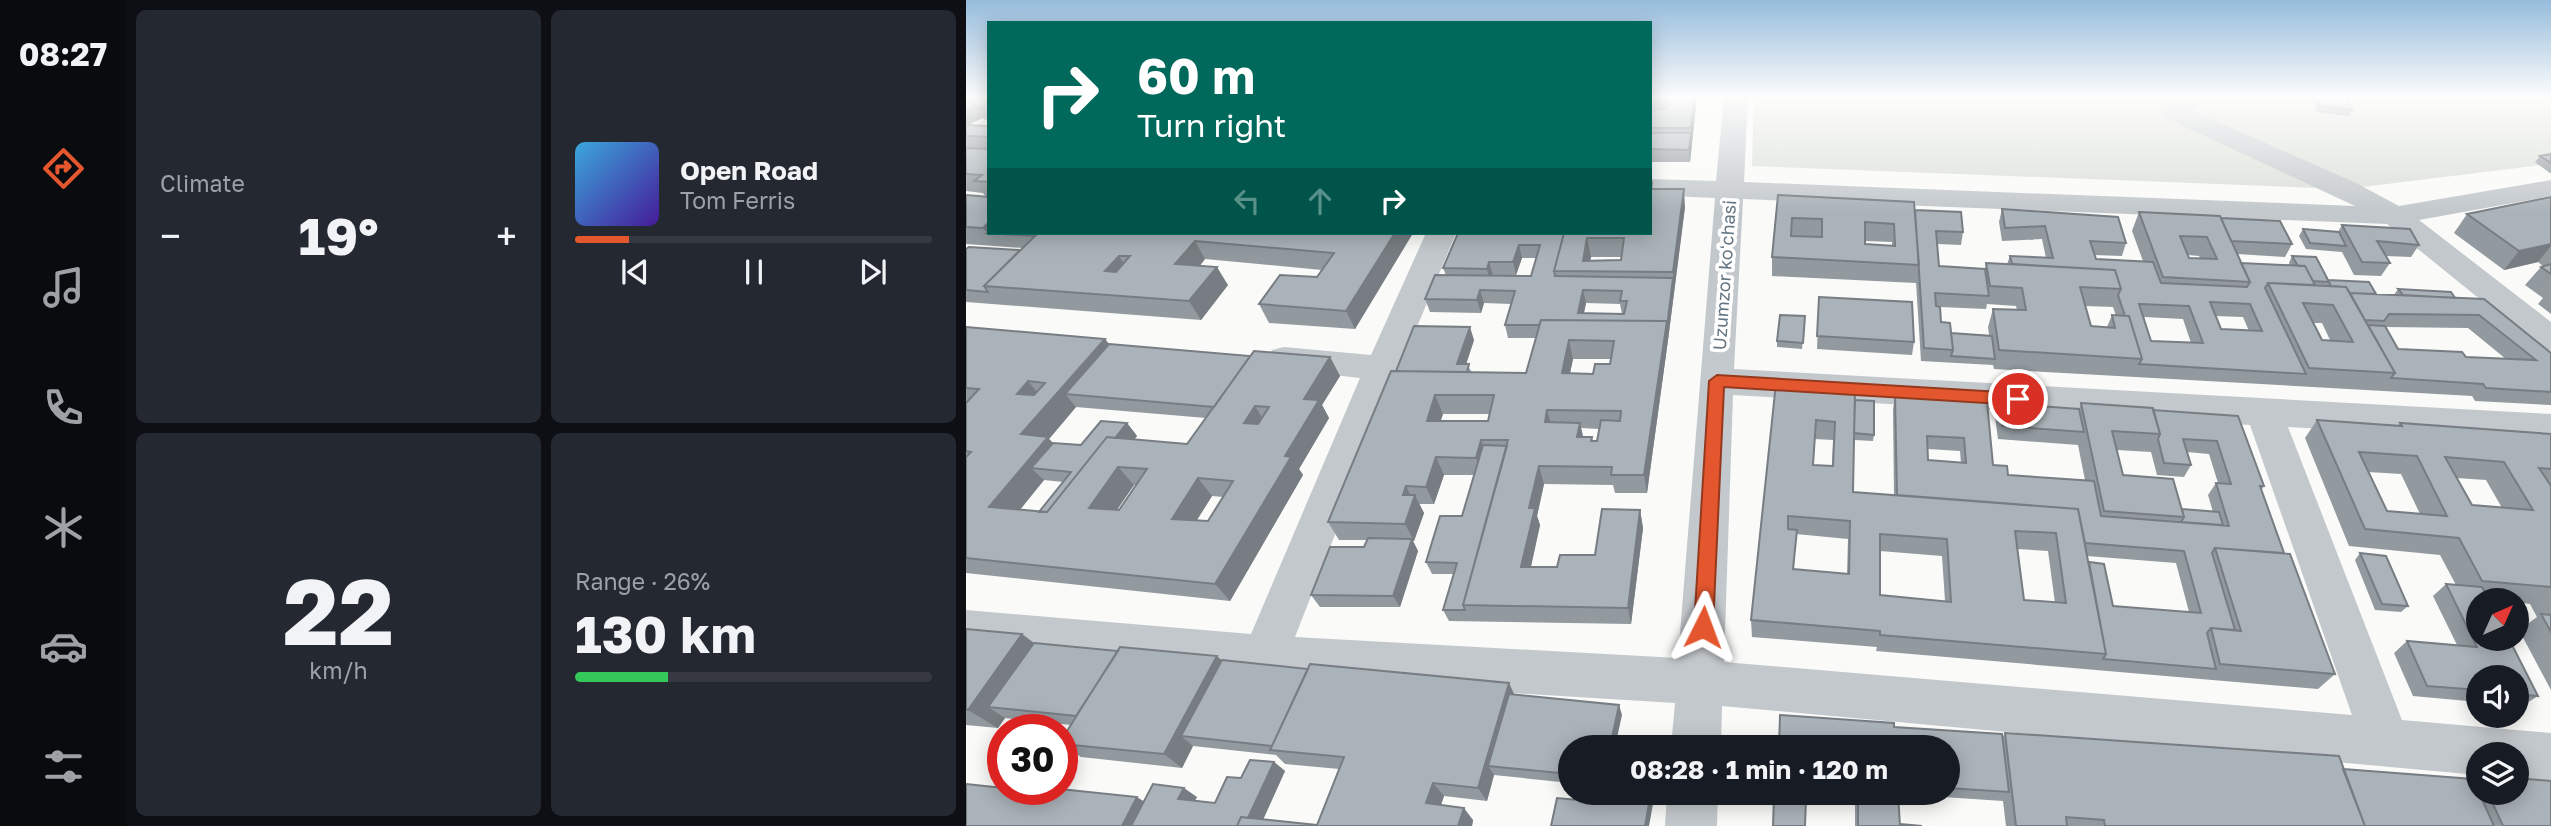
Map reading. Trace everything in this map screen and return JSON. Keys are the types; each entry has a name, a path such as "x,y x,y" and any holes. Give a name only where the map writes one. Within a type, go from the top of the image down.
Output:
{"street":[{"name":"Uzumzor koʻchasi","path":"1697,735 1734,136"},
{"path":"1652,187 1731,188 2395,216 2551,188"},
{"path":"2395,216 2551,339"},
{"path":"1264,657 1382,368 1440,235"},
{"path":"1257,357 1382,368"},
{"path":"1717,381 2264,414 2551,428"},
{"path":"2264,414 2386,741"},
{"path":"966,630 1264,657 1701,682 2466,749"},
{"path":"2529,755 2551,758"},
{"path":"1691,826 1692,805"}],"lane":[{"path":"2226,136 2346,189 2395,216"}],"shaded area":[{"path":"1753,136 2551,136 2551,164 2346,189 1752,166"}],"building":[{"path":"1652,136 1691,136 1689,150 1652,149"},
{"path":"966,148 987,149 987,182 974,181 982,175 966,174"},
{"path":"2551,154 2551,163 2540,156"},
{"path":"1652,189 1684,189 1673,272 1554,271 1563,235 1652,235","holes":["1587,238 1624,238 1621,260 1583,261"]},
{"path":"966,195 987,197 987,224 983,228 966,227"},
{"path":"1778,195 1914,202 1919,265 1772,257","holes":["1792,218 1822,219 1822,237 1791,236","1865,222 1894,224 1895,246 1865,244"]},
{"path":"2551,197 2551,244 2519,251 2467,214"},
{"path":"2002,209 2118,217 2126,243 2090,241 2096,259 2153,262 2161,283 2247,287 2250,282 2241,263 2305,266 2315,285 2268,283 2265,288 2306,374 2139,364 2142,359 2129,316 2125,316 2118,295 2121,289 2115,270 2012,264 2010,256 2053,258 2045,226 2005,228","holes":["2210,302 2250,304 2262,331 2221,329","2139,304 2189,306 2203,343 2151,341"]},
{"path":"1915,210 1961,212 1963,232 1936,231 1939,266 1985,269 1989,296 1935,293 1941,322 1950,323 1953,350 1924,348"},
{"path":"2139,212 2220,216 2250,282 2163,277","holes":["2180,236 2207,237 2217,259 2189,258"]},
{"path":"2221,218 2280,221 2292,244 2231,241"},
{"path":"2342,225 2410,229 2419,245 2377,241 2390,263 2362,262"},
{"path":"2303,229 2339,232 2346,246 2310,243"},
{"path":"1036,235 1394,235 1346,311 1259,304 1280,275 1317,277 1334,253 1195,241 1175,264 1217,267 1189,301 984,286","holes":["1119,256 1130,256 1116,272 1105,271"]},
{"path":"1457,235 1563,235 1555,276 1673,278 1667,327 1667,321 1541,320 1539,325 1505,325 1515,291 1480,290 1477,300 1425,299 1435,275 1531,276 1540,245 1519,245 1513,262 1489,262 1487,269 1443,268","holes":["1583,290 1622,291 1620,301 1627,301 1624,314 1578,313"]},
{"path":"966,249 1020,250 984,286 988,292 966,290"},
{"path":"2292,256 2316,257 2329,282 2313,281 2305,266 2298,266"},
{"path":"1986,263 2115,270 2121,289 2080,287 2091,326 2115,328 2112,315 2129,316 2142,359 1999,350 1993,309 2026,310 2022,288 1990,286"},
{"path":"2551,264 2551,274 2541,267"},
{"path":"2328,280 2369,282 2376,294 2350,293 2346,287 2331,286"},
{"path":"2268,283 2346,287 2395,373 2309,368","holes":["2303,303 2333,305 2353,342 2322,340"]},
{"path":"2398,289 2451,292 2455,298 2403,295"},
{"path":"2350,293 2484,299 2551,353 2551,392 2391,378 2395,373 2368,325 2385,326 2398,349 2462,352 2466,357 2536,360 2479,315 2389,314 2384,321 2365,320"},
{"path":"1819,297 1912,302 1914,342 1817,336"},
{"path":"1780,315 1805,316 1803,343 1777,341"},
{"path":"1541,320 1667,321 1644,475 1611,475 1612,467 1539,466 1529,508 1535,508 1521,567 1557,567 1560,555 1595,555 1602,509 1640,510 1628,608 1463,605 1508,440 1481,440 1476,458 1436,457 1426,487 1406,486 1403,495 1415,495 1405,524 1328,522 1391,371 1526,373","holes":["1569,340 1614,341 1610,364 1595,364 1593,374 1562,373","1435,395 1494,395 1488,421 1427,421","1547,410 1621,411 1620,421 1601,420 1597,441 1591,441 1592,437 1577,437 1580,423 1545,422"]},
{"path":"1414,326 1470,327 1457,364 1469,364 1467,372 1396,371"},
{"path":"966,327 1105,339 1021,434 1048,437 989,507 1047,512 1107,437 1187,444 1254,351 1330,357 1304,399 1319,400 1285,456 1291,457 1215,584 966,558 966,457 971,452 966,451 966,403 979,389 966,388","holes":["1028,381 1045,383 1034,395 1017,394","1255,406 1269,407 1258,424 1244,423","1118,467 1147,469 1119,510 1089,508","1198,478 1233,481 1208,521 1172,519"]},
{"path":"1951,333 1992,336 1995,359 1951,356"},
{"path":"1109,344 1250,356 1214,407 1065,394"},
{"path":"1776,383 1855,388 1853,492 2078,509 2106,654 1880,635 1880,631 1751,620","holes":["1816,420 1835,422 1833,466 1813,465","1788,516 1850,521 1849,574 1793,569 1797,530 1788,529","2015,531 2056,533 2066,603 2024,600","1880,534 1947,539 1951,602 1880,595"]},
{"path":"1895,396 1987,402 1993,465 2007,466 2008,475 2094,481 2101,516 2229,526 2216,483 2231,484 2217,441 2183,439 2191,465 2164,463 2153,410 2238,416 2264,486 2260,486 2284,553 2215,548 2212,553 2235,630 2211,628 2207,633 2216,669 2103,659 2106,654 2089,562 2104,564 2113,606 2201,613 2184,551 2085,543 2078,509 1897,495","holes":["1927,436 1964,438 1966,463 1928,460"]},
{"path":"1855,400 1874,401 1874,435 1854,433"},
{"path":"1999,403 2079,409 2084,432 2002,426"},
{"path":"2081,403 2153,408 2160,434 2112,431 2123,475 2173,479 2184,517 2104,511"},
{"path":"2317,420 2551,434 2551,469 2539,468 2551,486 2551,587 2482,581 2459,538 2365,529","holes":["2359,452 2417,456 2447,516 2387,511","2445,457 2504,462 2533,510 2472,505"]},
{"path":"1101,421 1127,423 1115,438 1107,437 1047,512 1039,512 1071,472 1031,468 1053,443 1081,445"},
{"path":"1483,445 1507,446 1463,605 1465,610 1443,610 1457,563 1426,562 1440,516 1462,516"},
{"path":"2182,509 2219,512 2223,525 2181,522 2184,517"},
{"path":"1368,538 1412,539 1393,596 1311,595 1330,547 1364,547"},
{"path":"2215,548 2290,554 2335,674 2220,664 2211,628 2241,631"},
{"path":"2360,553 2386,556 2408,606 2382,604"},
{"path":"2446,584 2483,588 2466,588 2466,625"},
{"path":"2541,614 2551,615 2551,632"},
{"path":"966,629 1022,634 968,710 966,709"},
{"path":"2407,641 2466,646 2466,651 2515,651 2522,665 2466,665 2466,689 2427,686"},
{"path":"1034,643 1118,651 1077,714 988,707"},
{"path":"1120,647 1217,656 1164,754 1078,746 1078,714"},
{"path":"1222,660 1308,669 1272,746 1181,736"},
{"path":"1310,664 1509,683 1478,788 1433,783 1426,803 1464,808 1458,826 1237,826 1241,817 1317,825 1344,757 1270,750"},
{"path":"2529,678 2538,696 2529,695"},
{"path":"1509,694 1619,705 1613,735 1558,735 1558,773 1488,766"},
{"path":"1780,715 1894,723 1894,727 2002,734 2009,792 1960,789 1960,735 1779,735"},
{"path":"2005,733 2339,756 2365,826 2105,826 2104,820 2066,817 2067,826 2016,826"},
{"path":"1250,760 1274,762 1248,818 1241,817 1237,826 1131,826 1153,784 1184,788 1178,799 1215,803 1227,777 1241,778"},
{"path":"2343,769 2466,778 2466,805 2485,805 2494,826 2365,826"},
{"path":"2529,779 2551,781 2551,826 2503,826 2493,805 2529,805"},
{"path":"966,784 987,786 987,805 1078,805 1078,791 1137,797 1122,826 966,826"},
{"path":"1557,798 1558,805 1649,805 1645,826 1551,826"},
{"path":"1774,805 1806,805 1805,826 1773,826"},
{"path":"1858,805 1899,805 1900,826 1858,826"}],"route":[{"path":"1703,627 1717,381 2018,399"}]}
